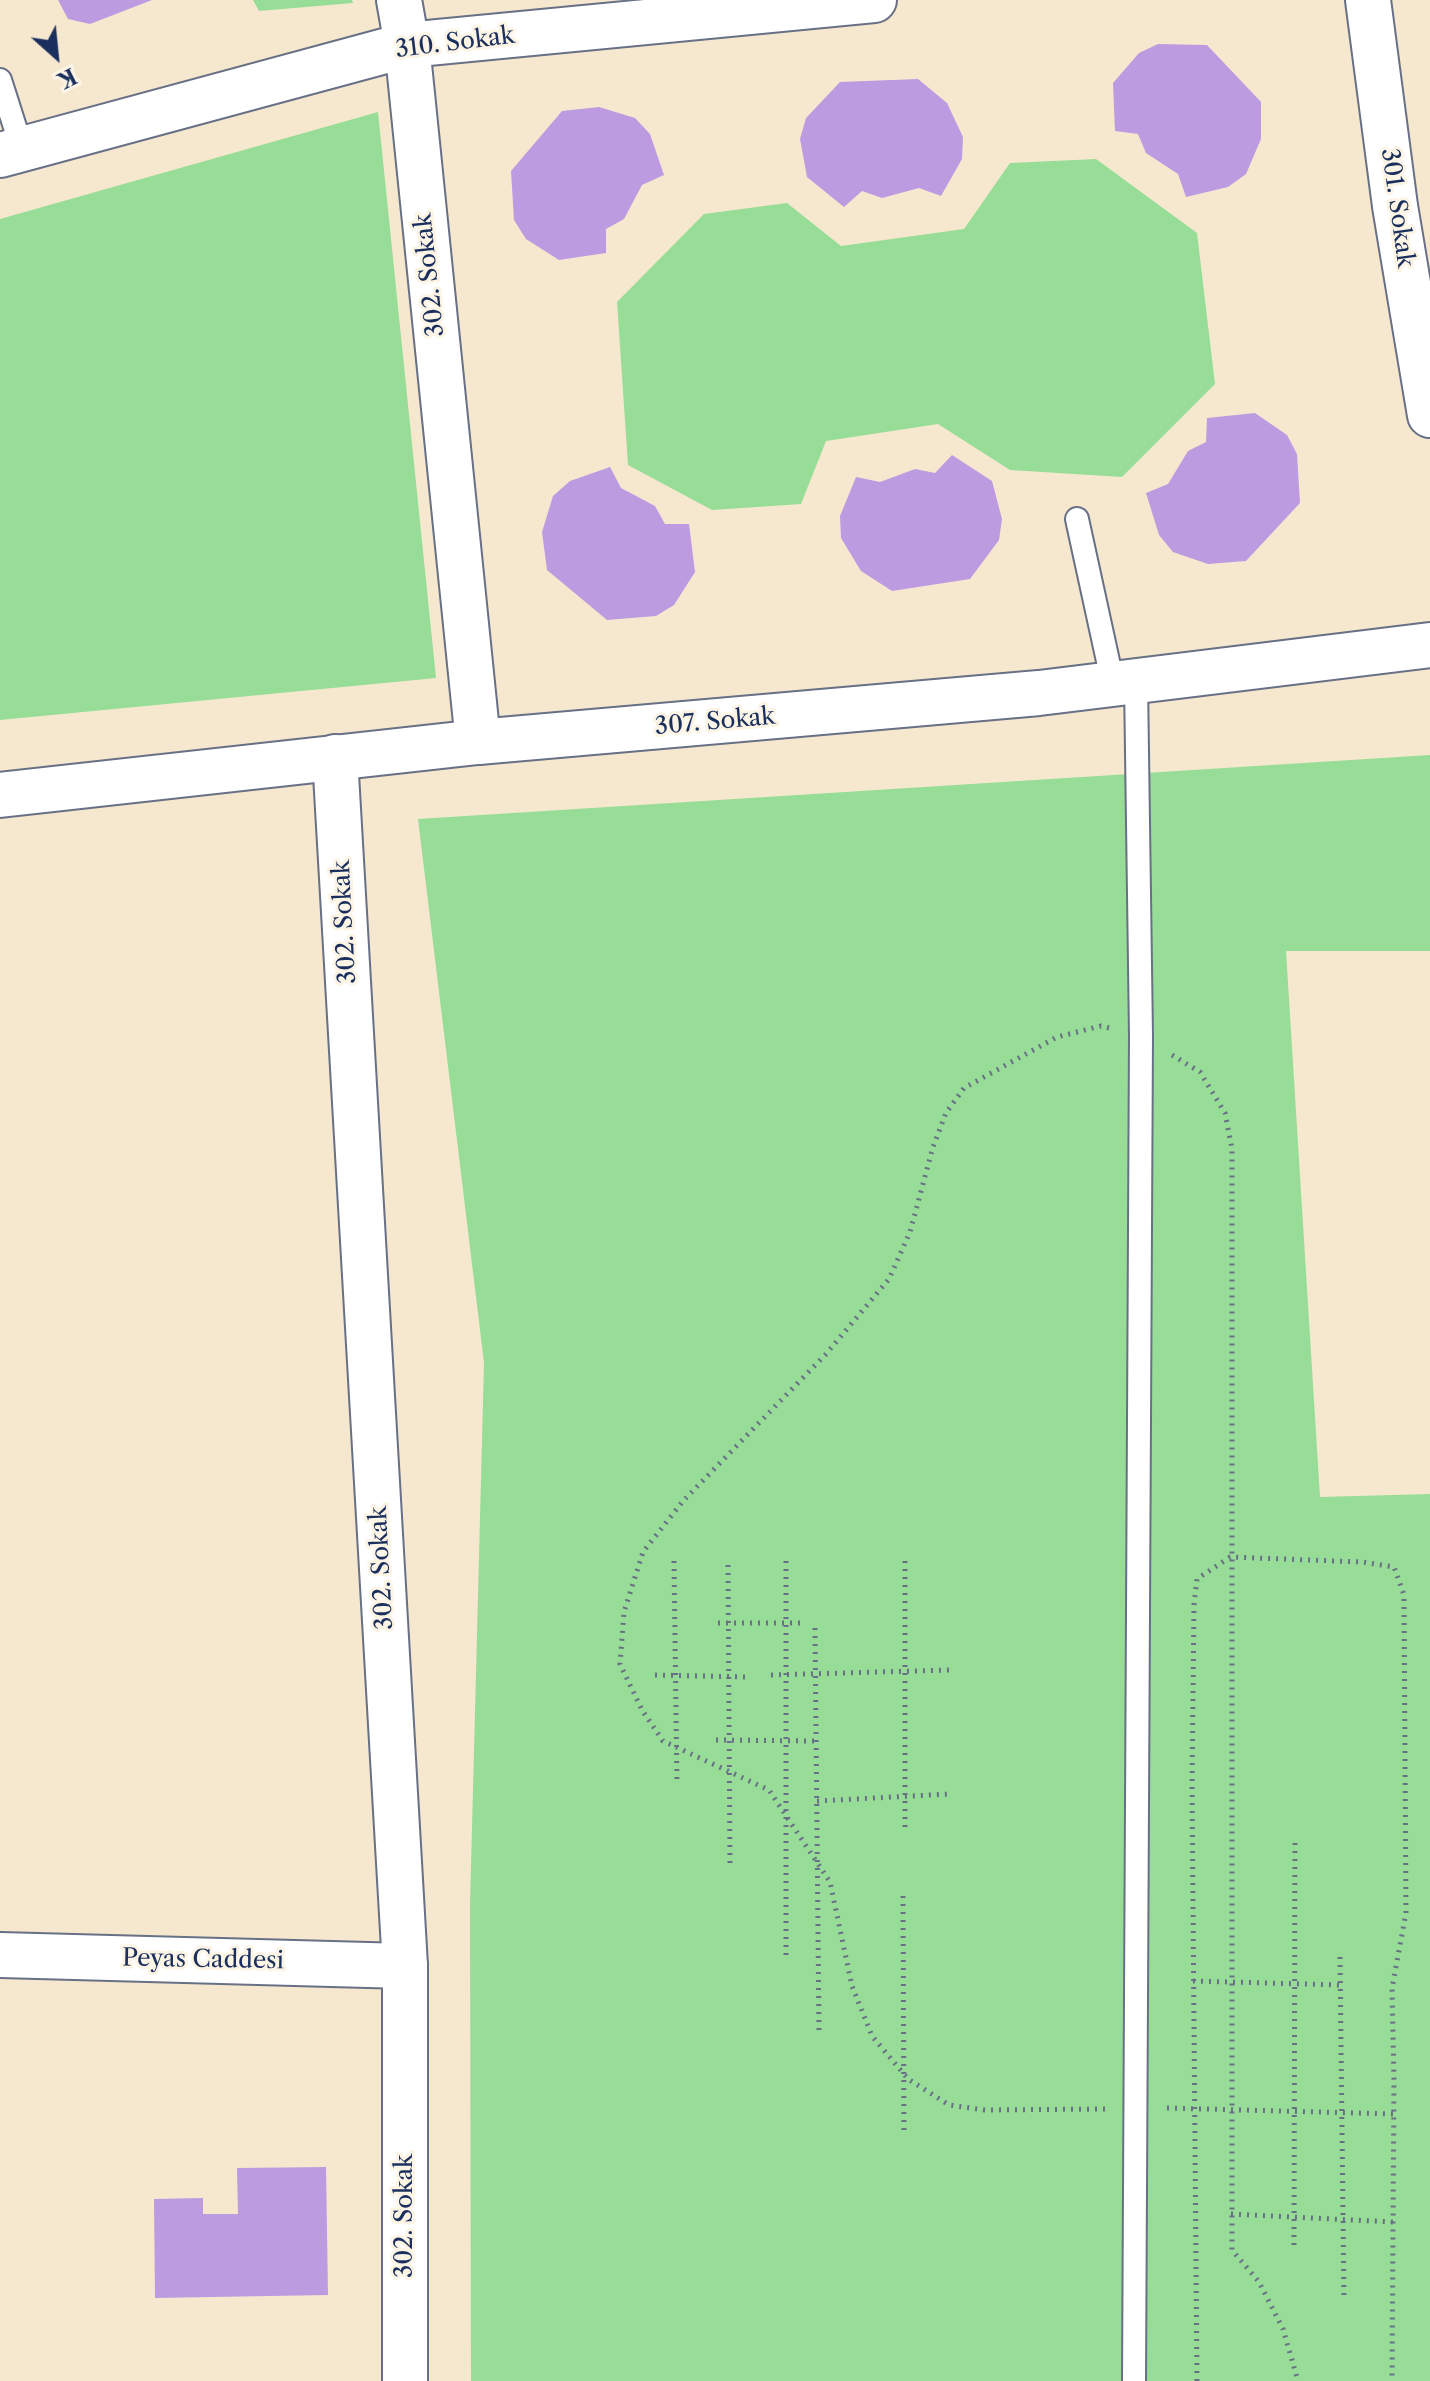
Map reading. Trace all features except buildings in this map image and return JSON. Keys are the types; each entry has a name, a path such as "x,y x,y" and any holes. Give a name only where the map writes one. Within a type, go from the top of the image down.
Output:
{"street":[{"name":"302. Sokak","path":"399,0 407,45 478,742"},
{"name":"310. Sokak","path":"11,152 407,45 874,0"},
{"name":"301. Sokak","path":"1368,0 1395,206 1430,415"},
{"name":"307. Sokak","path":"0,795 478,742 1039,693 1430,645"},
{"name":"302. Sokak","path":"335,757 405,1966 405,2381"},
{"name":"Peyas Caddesi","path":"0,1955 405,1966"}],"lane":[{"path":"0,80 11,152"},
{"path":"1077,519 1124,682 1141,1036 1138,2108 1134,2381"}],"path":[{"path":"1298,2381 1283,2329 1259,2282 1232,2250 1231,2214 1231,2108 1231,1981 1230,1557 1232,1149 1225,1113 1200,1072 1141,1036 1101,1026 1057,1037 964,1088 946,1113 910,1232 889,1279 826,1354 683,1501 643,1552 624,1612 620,1664 642,1710 663,1741 769,1790 830,1882 852,1986 872,2036 903,2074 949,2105 985,2110 1231,2108 1394,2114"},
{"path":"1197,2381 1193,1981 1194,1605 1197,1579 1230,1557 1363,1562 1394,1567 1404,1595 1406,1913 1392,1988 1392,2381"},
{"path":"674,1561 677,1785"},
{"path":"786,1561 786,1961"},
{"path":"905,1561 905,1828"},
{"path":"728,1565 730,1865"},
{"path":"718,1623 805,1623"},
{"path":"815,1628 819,2032"},
{"path":"771,1675 949,1670"},
{"path":"655,1675 747,1677"},
{"path":"716,1740 816,1741"},
{"path":"817,1801 950,1794"},
{"path":"1294,2245 1295,1839"},
{"path":"903,1896 904,2131"},
{"path":"1340,1957 1344,2300"},
{"path":"1193,1981 1340,1985"},
{"path":"1231,2214 1393,2222"}],"green space":[{"path":"253,0 352,0 353,3 259,11"},
{"path":"378,112 436,678 0,720 0,219"},
{"path":"1096,159 1197,233 1215,384 1122,477 1010,470 938,424 826,441 801,504 712,510 628,465 617,302 704,214 787,203 841,246 964,229 1010,163"},
{"path":"1430,755 1430,951 1286,951 1320,1497 1430,1494 1430,2381 471,2381 470,1905 484,1363 418,819"}]}
